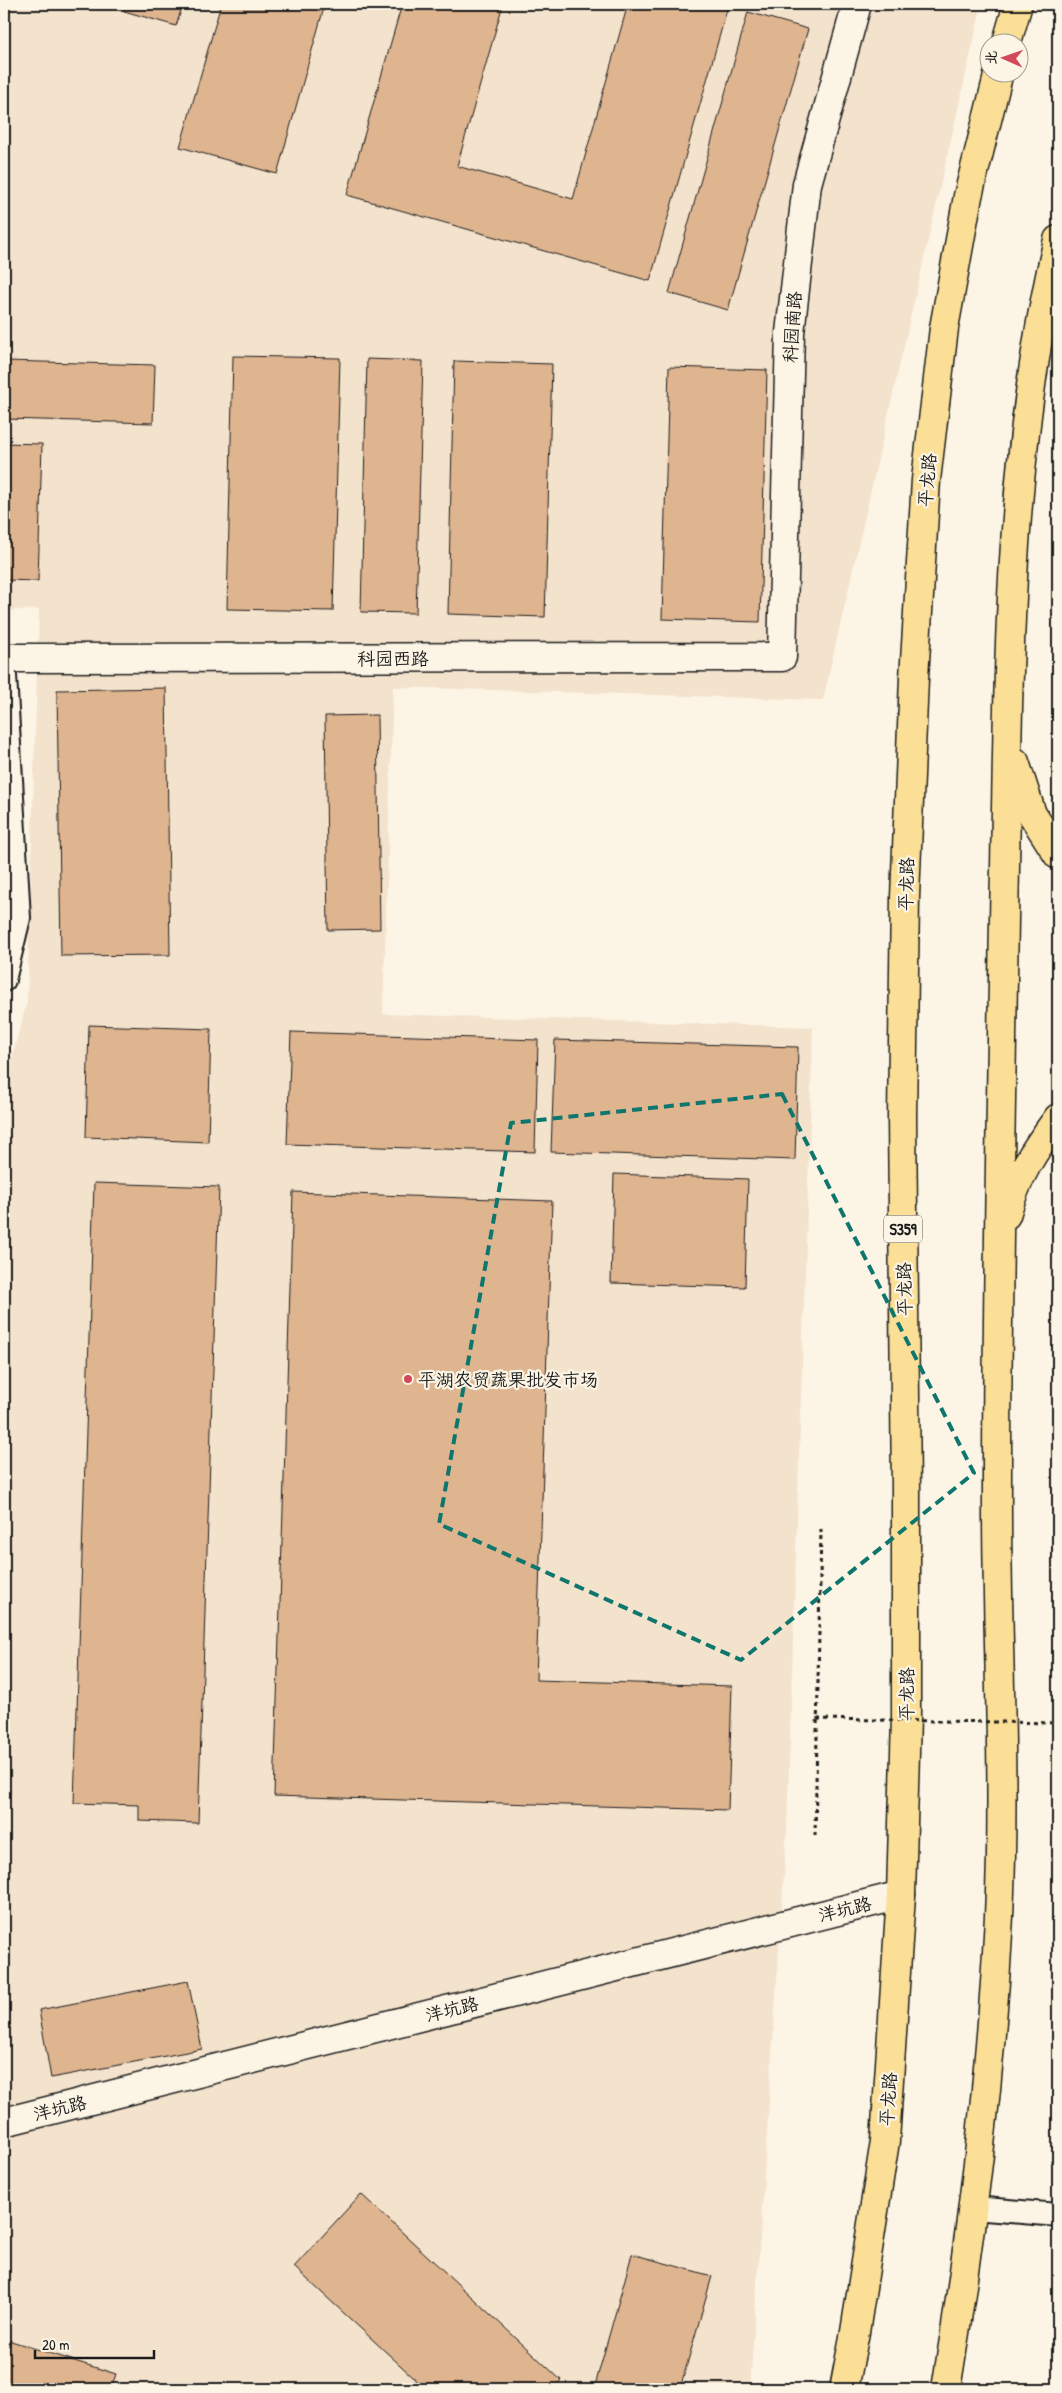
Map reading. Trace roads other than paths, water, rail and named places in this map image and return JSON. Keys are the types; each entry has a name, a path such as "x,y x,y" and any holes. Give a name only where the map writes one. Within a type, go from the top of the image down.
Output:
{"main road":[{"path":"1010,32 1018,4"},
{"name":"平龙路","path":"844,2389 855,2332 885,2141 901,1895 906,1717 906,1490 902,1118 905,897 914,678 926,480 944,328 968,196 996,82"},
{"path":"946,2389 985,2115 999,1913 1001,1735 996,1492 998,1242 1010,624 1019,487 1032,380 1058,240"},
{"path":"1008,722 1017,772 1032,814 1058,855"},
{"path":"998,1242 1012,1195 1031,1154 1058,1118"}],"street":[{"name":"科园南路","path":"782,657 790,333 804,204 807,184 857,4"},
{"name":"科园西路","path":"4,658 782,657"},
{"name":"洋坑路","path":"4,2122 901,1895"}],"lane":[{"path":"4,658 20,918 4,980"},
{"path":"973,2208 1058,2215"}],"place":[{"name":"平湖农贸蔬果批发市场","path":"408,1379"}]}
